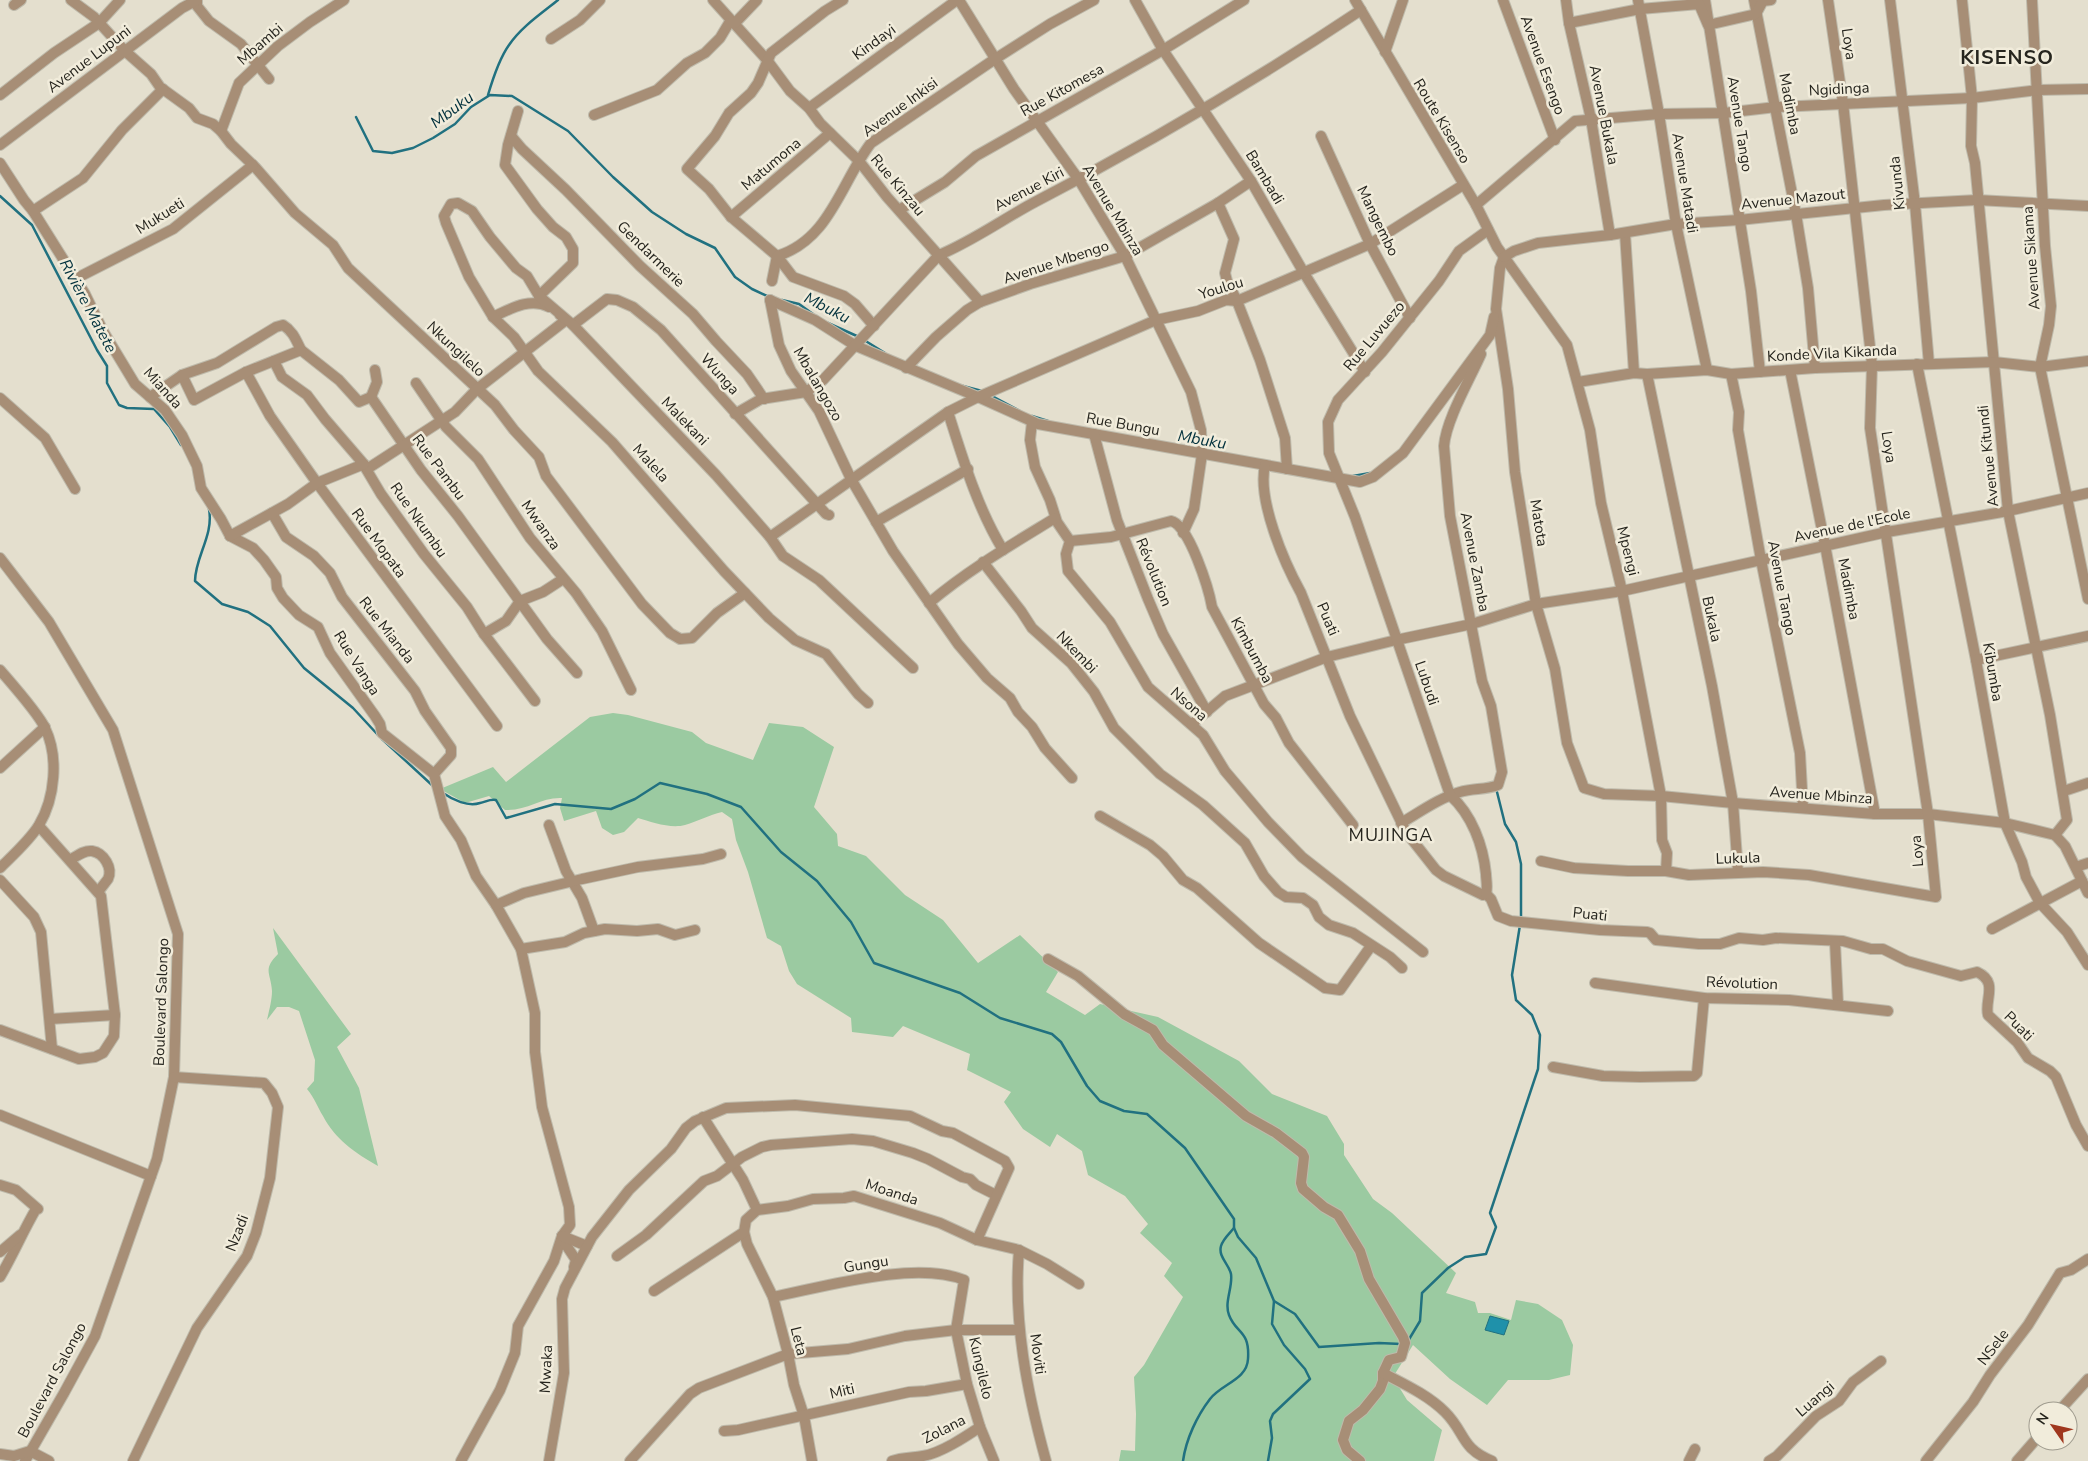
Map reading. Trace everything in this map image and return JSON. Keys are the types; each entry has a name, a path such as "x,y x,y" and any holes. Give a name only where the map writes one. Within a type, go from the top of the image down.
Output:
{"street":[{"name":"Nkungilelo","path":"72,0 94,17 125,51 152,74 156,82 163,89 189,108 197,118 212,124 221,131 295,213 333,245 348,268 495,405 514,430 540,458 546,476 642,604 670,633 680,639 692,638 717,613 745,593"},
{"path":"0,95 54,53 99,23 120,0"},
{"path":"197,0 197,6 209,21 241,44 269,79"},
{"name":"Avenue Lupuni","path":"0,145 182,8 197,0"},
{"name":"Mbambi","path":"221,131 239,82 278,46 344,0"},
{"path":"551,39 580,20 600,0"},
{"name":"Rue Kinzau","path":"713,0 767,60 790,91 809,108 830,133 859,161 899,210 980,302"},
{"path":"594,115 657,90 687,63 705,53 720,38 728,23 735,23 757,0"},
{"path":"843,0 825,11 771,53 758,83 751,93 729,113 715,136 687,168 709,189 731,217 777,256 793,277 844,296 856,304 874,326"},
{"name":"Avenue Mbinza","path":"958,0 995,59 1079,180 1124,256 1191,392 1201,430 1202,450 1194,509 1183,533"},
{"name":"Kindayi","path":"809,108 958,0"},
{"name":"Avenue Inkisi","path":"777,256 803,243 825,222 871,143 995,59 1050,24 1094,0"},
{"name":"Bambadi","path":"1135,0 1163,50 1251,181 1304,273 1365,372"},
{"name":"Rue Kitomesa","path":"899,210 946,182 976,156 1163,50 1244,0"},
{"name":"Route Kisenso","path":"1355,0 1476,205 1504,257"},
{"path":"1384,52 1403,0"},
{"name":"Avenue Esengo","path":"1503,0 1555,140"},
{"name":"Avenue Bukala","path":"1566,0 1569,22 1591,118 1610,235"},
{"name":"Avenue Tango","path":"1705,0 1751,291 1760,372"},
{"name":"Madimba","path":"1754,0 1796,214 1808,288 1816,368"},
{"path":"1569,22 1639,5 1699,4 1708,25 1756,14 1763,1 1771,0"},
{"name":"Loya","path":"1828,0 1843,103 1872,365 1870,428 1928,814 1936,897"},
{"name":"Kivunda","path":"1890,0 1915,204 1930,364"},
{"name":"Avenue Kitundi","path":"1962,0 1972,98 1971,146 2008,511 2064,791 2067,820 2055,835"},
{"name":"Avenue Sikama","path":"2032,0 2043,204 2051,306 2040,367 2088,599"},
{"name":"Avenue Matadi","path":"1639,5 1659,114 1676,224 1707,370"},
{"name":"Avenue Kiri","path":"735,414 764,399 806,392 823,380 939,255 962,246 1000,221 1079,180 1284,62 1361,10"},
{"path":"34,211 90,172 122,130 163,89"},
{"name":"Ngidinga","path":"1476,205 1555,140 1574,121 1591,118 1659,114 1724,113 1776,107 1843,103 1972,98 2038,90 2088,89"},
{"path":"518,111 505,158 505,165 537,209 553,227 566,237 574,249 573,263 539,296"},
{"name":"Matumona","path":"731,217 830,133"},
{"name":"Gendarmerie","path":"511,136 640,266 693,314 747,374 764,399"},
{"name":"Mangembo","path":"1321,136 1370,244 1410,318"},
{"name":"Mianda","path":"0,163 24,200 34,211 85,294 103,331 135,384 165,410 182,435 198,466 201,488 230,536"},
{"name":"Mukueti","path":"75,279 173,229 253,165"},
{"name":"Avenue Mbengo","path":"906,368 936,337 967,310 980,302 1030,284 1124,256 1218,203 1251,181"},
{"name":"Youlou","path":"770,537 948,412 978,396 1156,320 1198,311 1226,300 1237,301 1304,273 1370,244 1463,185"},
{"name":"Avenue Mazout","path":"1504,257 1514,251 1538,243 1625,233 1676,224 1739,220 1855,208 1977,200 2088,206"},
{"name":"Malekani","path":"444,216 451,204 458,203 472,211 490,238 516,268 527,276 539,296 569,322 716,475 770,537 783,556 820,580 913,668"},
{"path":"1218,203 1234,239 1225,273 1227,281 1237,301 1260,360 1286,438 1287,469"},
{"name":"Malela","path":"444,216 450,235 469,277 493,317 514,337 538,371 612,442 724,571 768,618 795,640 826,654 858,694 868,703"},
{"name":"Rue Luvuezo","path":"1338,475 1329,453 1328,422 1338,400 1365,372 1410,318 1439,281 1459,251 1488,230"},
{"path":"1625,233 1634,373"},
{"path":"772,281 777,256"},
{"name":"Matota","path":"1504,257 1500,268 1496,308 1508,389 1516,472 1536,604 1555,669 1567,743 1584,788"},
{"name":"Mpengi","path":"1504,257 1567,345 1578,382 1590,430 1600,503 1622,591 1661,796 1662,840 1667,853 1666,871"},
{"name":"Wunga","path":"569,322 607,299 617,300 633,307 676,345 735,414 826,514 829,515"},
{"name":"Rue Bungu","path":"770,300 815,320 856,346 978,396 1032,422 1094,434 1202,450 1265,465 1338,475 1360,482 1373,477 1403,453 1490,334 1496,308"},
{"name":"Mbalangozo","path":"770,300 779,345 791,371 819,411 851,479 876,522 929,603 969,658 987,678 1010,698 1045,748 1072,778"},
{"path":"230,536 288,504 317,483 365,467 404,446 464,404 477,389 525,352 569,322 547,305 531,302 511,308 493,317"},
{"path":"150,397 182,375 217,363 276,327 283,325 294,334 301,350 339,380 360,402 371,397 378,382 375,370"},
{"name":"Avenue Zamba","path":"1450,795 1472,789 1490,789 1498,785 1502,772 1491,706 1482,681 1450,516 1444,446 1444,439 1453,415 1490,334"},
{"path":"182,375 194,400 246,372 301,350"},
{"name":"Rue Nkumbu","path":"274,360 282,377 307,396 365,467 381,494 449,587 467,607 484,634 535,701"},
{"name":"Konde Vila Kikanda","path":"1578,382 1634,373 1647,374 1707,370 1731,374 1872,365 1994,362 2040,367 2088,362"},
{"name":"Kibumba","path":"1916,364 1976,660 2005,823 2022,862 2026,877 2040,903 2067,932 2088,965"},
{"name":"Madimba","path":"1790,370 1875,814"},
{"name":"Rue Mopata","path":"246,372 270,416 317,483 497,726"},
{"name":"Bukala","path":"1647,374 1712,686 1733,803 1738,872"},
{"name":"Avenue Tango","path":"1731,374 1739,412 1738,430 1760,560 1800,753 1803,808"},
{"name":"Mwanza","path":"416,383 446,427 478,459 530,538 562,579 576,593 602,631 631,690"},
{"name":"Rue Pambu","path":"371,397 421,470 458,516 547,639 577,673"},
{"path":"0,398 45,438 74,489"},
{"path":"948,412 974,491 990,527 1003,550"},
{"path":"1032,422 1031,450 1055,518 1070,541 1096,540 1171,522 1179,526 1183,533"},
{"name":"Révolution","path":"1094,434 1116,520 1163,634 1207,712"},
{"name":"Puati","path":"1265,465 1262,478 1270,518 1350,716 1406,832 1436,870 1468,888 1483,895 1486,894 1491,899 1498,916 1521,922 1600,930 1647,932 1650,933 1653,939 1674,943 1720,944 1740,938 1843,942 1871,949 1883,948 1907,961 1961,976 1977,972 1986,980 1991,990 1986,1010 1988,1016 2017,1042 2028,1058 2050,1071 2056,1077 2076,1125 2088,1146"},
{"path":"876,522 968,469"},
{"name":"Lubudi","path":"1338,475 1382,596 1450,795 1465,813 1477,836 1485,869 1486,894"},
{"name":"Avenue de l'Ecole","path":"1192,724 1225,696 1327,657 1472,624 1536,604 1622,591 1825,545 2008,511 2088,493"},
{"name":"Rue Mianda","path":"272,512 286,537 314,556 330,573 342,597 402,672 435,727 451,748 451,755 434,774"},
{"path":"929,603 953,582 1055,518"},
{"name":"Kimbumba","path":"1183,533 1199,562 1209,589 1212,607 1255,684 1264,704 1276,718 1289,743 1353,825"},
{"name":"Rue Vanga","path":"230,536 253,548 276,577 277,588 289,605 299,615 318,627 330,654 375,716 380,724 382,733 434,774"},
{"name":"Nsona","path":"1070,541 1066,554 1068,571 1110,622 1148,686 1192,724 1208,743 1225,771 1268,822 1302,857 1423,952"},
{"name":"Boulevard Salongo","path":"0,558 49,622 114,735 178,934 174,1077 167,1114 151,1176 95,1336 64,1394 24,1461"},
{"name":"Nkembi","path":"983,562 1032,628 1063,655 1094,692 1114,728 1164,777 1203,806 1245,843 1264,876 1278,892 1286,897 1303,898 1313,905 1319,917 1329,925 1353,933 1390,957 1402,968"},
{"path":"484,634 506,621 520,601 543,592 562,579"},
{"path":"1976,660 2088,636"},
{"path":"0,868 38,826 46,808 52,781 53,762 50,741 45,727 1,675"},
{"path":"0,768 45,727"},
{"path":"434,774 446,816 461,840 476,876 496,905 521,949 535,1013 535,1052 542,1107 569,1207 570,1224 562,1236 554,1261 518,1326 515,1353 500,1390 461,1461"},
{"path":"2064,791 2088,783"},
{"name":"Avenue Mbinza","path":"1584,788 1604,794 1661,796 1875,814 1928,814 2005,823 2055,835"},
{"path":"1401,822 1450,795"},
{"path":"1100,816 1150,845 1163,856 1183,880 1198,888 1259,943 1325,988 1340,990 1371,946"},
{"path":"549,825 566,871 582,898 594,931"},
{"path":"0,1030 79,1059 95,1057 103,1053 114,1036 115,1016 103,903 98,892 38,826"},
{"path":"2055,835 2065,846 2088,894"},
{"path":"70,860 85,852 92,851 100,854 106,861 109,877 98,892"},
{"path":"496,905 524,894 638,867 703,859 721,854"},
{"name":"Lukula","path":"1541,861 1574,868 1666,871 1689,875 1738,872 1809,875 1936,897"},
{"path":"2076,866 2088,863"},
{"path":"0,880 38,923 42,932 52,1049"},
{"path":"1992,929 2082,880"},
{"path":"521,949 565,942 605,929 637,931 658,929 675,935 695,930"},
{"path":"1835,942 1838,1004"},
{"path":"1048,959 1078,976 1124,1014 1152,1030 1163,1045 1246,1116 1276,1133 1300,1150 1304,1157 1301,1183 1303,1189 1324,1207 1338,1215 1362,1255 1369,1279 1403,1337 1405,1344 1401,1357 1389,1360 1383,1373 1384,1381 1380,1389 1363,1410 1349,1420 1343,1440 1347,1450 1360,1461"},
{"name":"Révolution","path":"1595,983 1704,998 1789,1000 1888,1011"},
{"path":"1553,1067 1603,1076 1694,1076 1696,1073 1704,998"},
{"path":"50,1019 115,1016"},
{"name":"Nzadi","path":"133,1461 204,1316 247,1256 256,1233 270,1178 278,1106 272,1093 264,1083 174,1077"},
{"path":"570,1280 587,1246 602,1223 628,1190 671,1149 686,1128 703,1117 737,1106 795,1104 910,1116 942,1131 948,1131 1005,1161 1009,1168 977,1240"},
{"path":"0,1115 151,1176"},
{"path":"654,1291 744,1232 746,1220 757,1210 746,1184 703,1117"},
{"path":"617,1256 646,1235 704,1181 733,1166 742,1157 762,1147 852,1139 874,1142 913,1153 962,1178 970,1179 976,1185 996,1195"},
{"path":"0,1185 16,1190 38,1209 36,1209 21,1235 12,1258 0,1277"},
{"name":"Moanda","path":"757,1210 788,1206 813,1199 854,1196 940,1223 977,1240 1019,1250 1079,1284"},
{"name":"Leta","path":"744,1232 747,1244 773,1297 794,1385 804,1416 812,1461"},
{"path":"0,1252 21,1235"},
{"path":"562,1236 587,1246"},
{"path":"562,1236 576,1260 570,1280"},
{"name":"Moviti","path":"1019,1250 1017,1274 1020,1330 1028,1388 1046,1461"},
{"name":"NSele","path":"1926,1461 1973,1402 1990,1375 2028,1326 2060,1273 2071,1270 2088,1259"},
{"name":"Gungu","path":"773,1297 851,1281 907,1273 928,1274 964,1280"},
{"name":"Mwaka","path":"549,1461 564,1373 562,1299 564,1288 570,1280"},
{"name":"Kungilelo","path":"964,1280 956,1330 980,1427 994,1461"},
{"path":"630,1461 690,1394 700,1388 788,1354 848,1349 905,1336 956,1330 1020,1330"},
{"name":"Luangi","path":"1769,1461 1816,1416 1839,1401 1853,1382 1881,1361"},
{"path":"1383,1373 1429,1399 1446,1413 1473,1452 1492,1461"},
{"path":"2068,1401 2088,1378"},
{"name":"Miti","path":"724,1431 804,1416 909,1392 968,1384"},
{"name":"Zolana","path":"892,1461 912,1456 924,1456 959,1440 980,1427"},
{"path":"2017,1461 2028,1448"},
{"path":"1689,1461 1695,1449"},
{"path":"0,1454 14,1456 30,1451 49,1461"}],"green space":[{"path":"613,713 628,715 692,732 706,743 753,760 769,723 803,727 834,747 814,807 837,834 838,846 866,856 905,895 943,920 978,963 1020,935 1058,972 1046,992 1085,1015 1100,1004 1158,1017 1239,1061 1272,1094 1327,1116 1344,1144 1344,1155 1373,1199 1392,1213 1456,1273 1446,1293 1475,1302 1478,1313 1490,1313 1511,1320 1516,1300 1538,1304 1562,1320 1573,1345 1570,1375 1549,1380 1508,1380 1487,1405 1450,1379 1413,1345 1393,1377 1407,1400 1442,1430 1434,1461 1119,1461 1121,1450 1135,1451 1134,1377 1144,1365 1183,1297 1164,1276 1172,1263 1140,1233 1148,1224 1125,1196 1088,1175 1082,1151 1057,1134 1050,1147 1023,1129 1004,1102 1011,1092 967,1070 970,1054 903,1026 893,1037 852,1032 851,1018 797,984 789,971 781,946 767,938 748,872 736,840 732,819 722,812 679,826 638,818 624,832 613,835 602,828 596,811 564,821 560,808 562,798 554,798 513,810 505,810 489,796 465,803 440,789 493,767 506,782 590,717"},
{"path":"273,928 351,1034 337,1047 359,1088 378,1166 354,1151 333,1132 307,1089 314,1081 315,1060 299,1011 289,1007 277,1007 267,1020 272,991 269,968 273,959 278,954"}],"water":[{"path":"1490,1316 1509,1321 1504,1335 1485,1330"}],"waterway":[{"path":"488,95 505,50 526,26 558,0"},
{"name":"Mbuku","path":"356,117 373,151 392,153 413,148 433,138 455,124 471,107 490,95 512,96 568,131 613,177 652,212 686,234 715,248 735,277 752,289 769,297"},
{"name":"Rivière Matete","path":"0,196 32,225 107,366 107,383 119,405 127,408 154,409 170,427 181,445"},
{"name":"Mbuku","path":"782,300 799,304 813,314"},
{"name":"Mbuku","path":"828,323 859,337"},
{"name":"Mbuku","path":"864,340 885,353"},
{"name":"Mbuku","path":"963,386 982,391"},
{"name":"Mbuku","path":"992,396 1020,411"},
{"name":"Mbuku","path":"1032,416 1048,421"},
{"name":"Mbuku","path":"1353,476 1370,473"},
{"name":"Rivière Matete","path":"209,509 209,528 198,563 195,581 222,604 248,612 270,626 304,668 353,708 378,735"},
{"path":"382,739 433,786"},
{"path":"443,793 456,800 471,804 496,800 506,818 555,804 611,809 635,799 660,783 707,794 741,807 781,852 817,881 851,922 874,963 960,993 1000,1018 1052,1034 1061,1042 1087,1086 1100,1101 1124,1111 1147,1114 1185,1148 1234,1219 1234,1228 1223,1241 1220,1250 1231,1274 1228,1300 1229,1315 1245,1337 1248,1359 1247,1366 1243,1372 1215,1394 1205,1406 1189,1436 1183,1461"},
{"path":"1497,792 1505,824 1516,842 1521,864 1521,919"},
{"path":"1408,1341 1420,1321 1422,1293 1448,1268 1465,1257 1486,1254 1496,1227 1490,1213 1538,1069 1540,1035 1532,1015 1516,1000 1512,975 1520,925"},
{"path":"1234,1228 1238,1237 1256,1258 1274,1301 1272,1324 1284,1345 1305,1369 1310,1379 1273,1414 1270,1421 1272,1438 1268,1461"},
{"path":"1274,1301 1295,1314 1319,1347 1379,1343 1401,1344"}],"district":[{"name":"KISENSO","path":"2007,57"},
{"name":"MUJINGA","path":"1391,835"}]}
